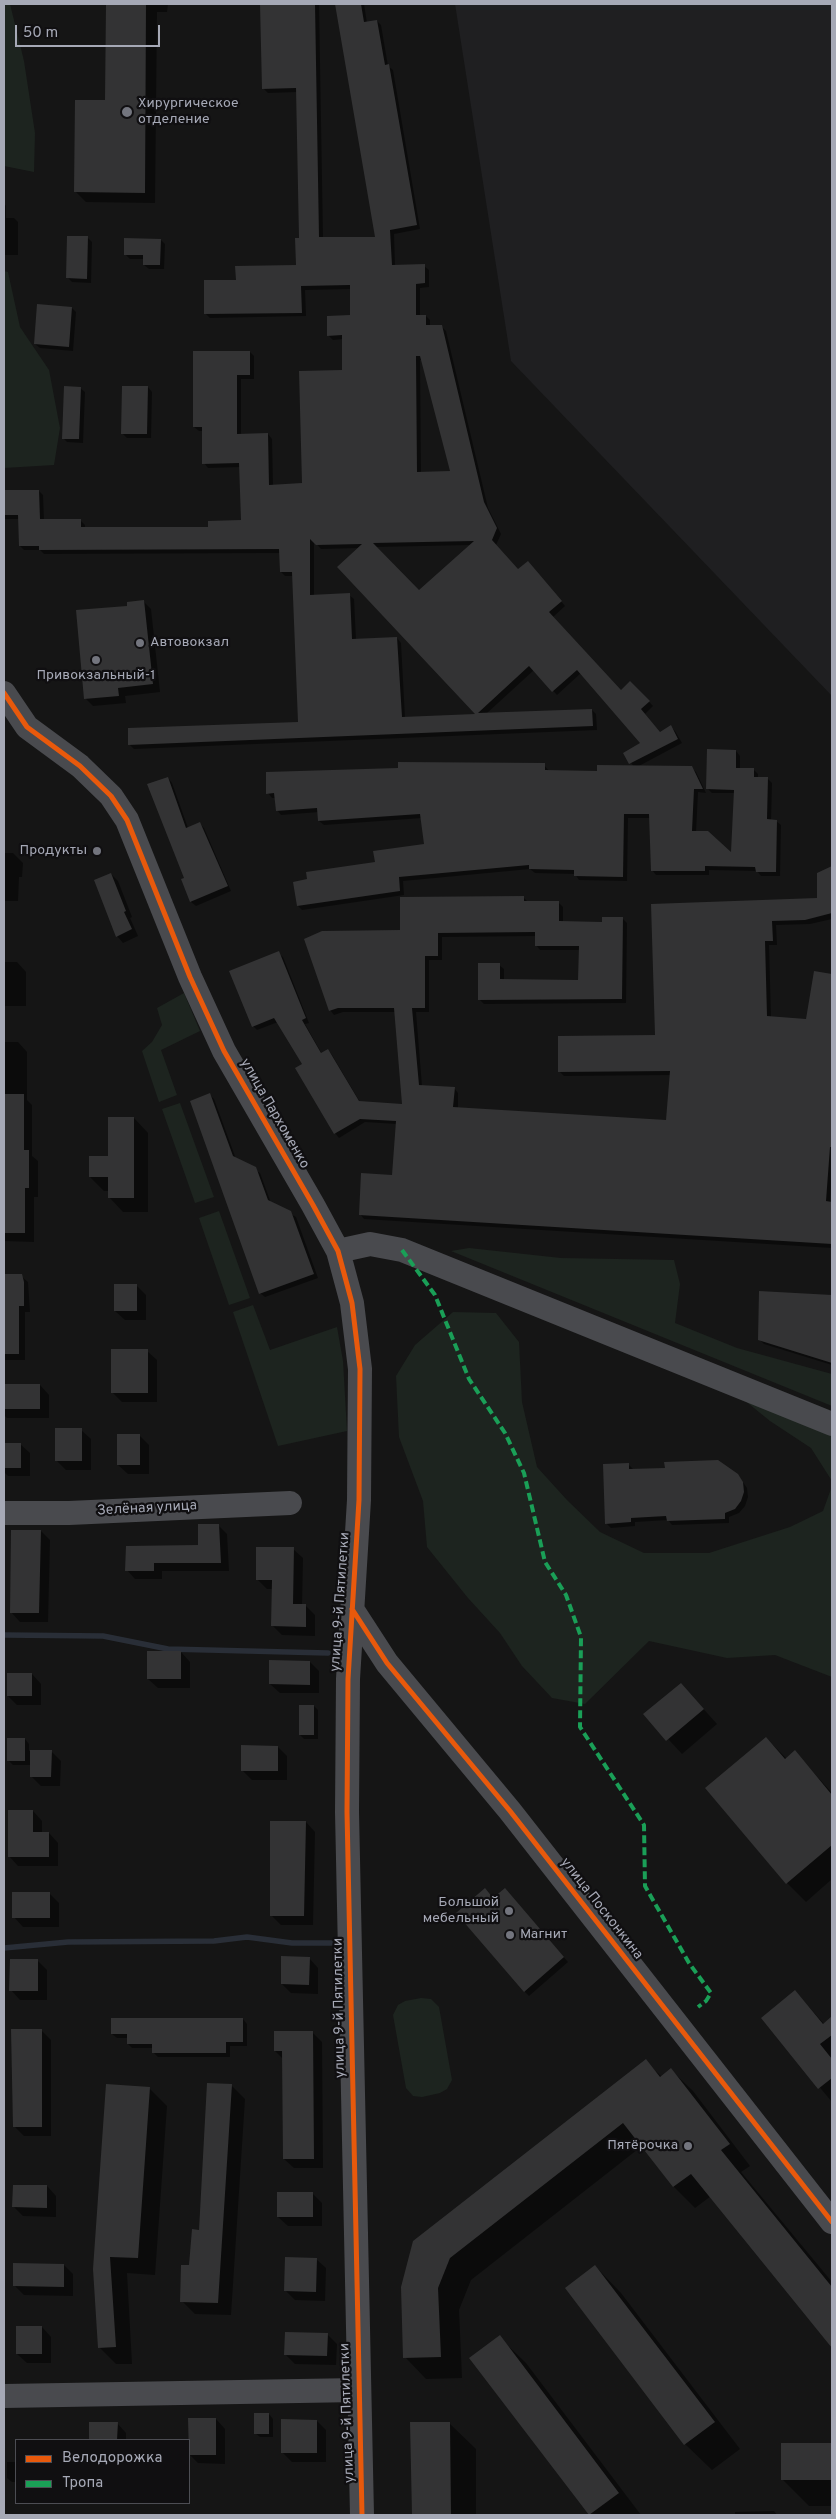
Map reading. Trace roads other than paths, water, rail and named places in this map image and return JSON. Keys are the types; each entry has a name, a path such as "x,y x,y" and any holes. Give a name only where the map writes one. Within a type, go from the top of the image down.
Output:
{"street":[{"path":"4,692 27,727"},
{"path":"4,715 27,727"},
{"name":"улица Пархоменко","path":"27,727 80,766 111,796 131,828 190,977 224,1051 314,1205 338,1252 344,1269 358,1339 359,1500"},
{"path":"338,1252 370,1244 402,1250 832,1424"},
{"name":"улица 9-й Пятилетки","path":"359,1500 348,1679 347,1812 362,2515"},
{"name":"Зелёная улица","path":"4,1513 69,1513 290,1503"},
{"name":"улица Посконкина","path":"352,1609 388,1663 510,1812 832,2222"},
{"path":"4,2396 358,2390"}],"waterway":[{"path":"4,1635 103,1636 168,1649 328,1653"},
{"path":"4,1948 68,1942 214,1941 247,1937 292,1943 331,1943"}],"place":[{"name":"Хирургическое отделение","path":"127,112"},
{"name":"Автовокзал","path":"140,643"},
{"name":"Привокзальный-1","path":"96,660"},
{"name":"Продукты","path":"97,851"},
{"name":"Большой мебельный","path":"509,1911"},
{"name":"Магнит","path":"510,1935"},
{"name":"Пятёрочка","path":"688,2146"}]}
